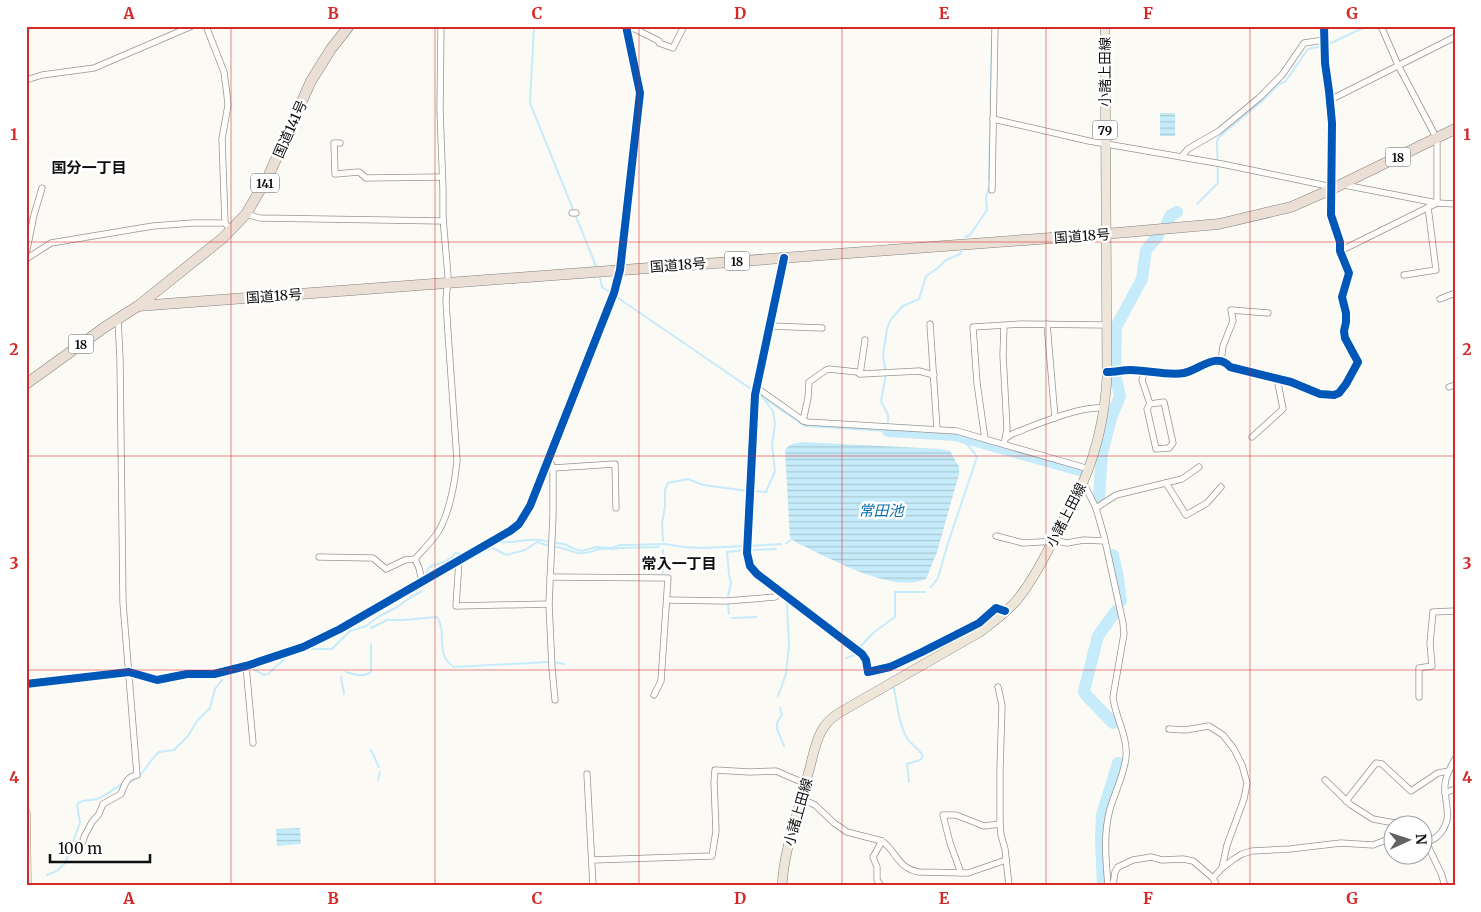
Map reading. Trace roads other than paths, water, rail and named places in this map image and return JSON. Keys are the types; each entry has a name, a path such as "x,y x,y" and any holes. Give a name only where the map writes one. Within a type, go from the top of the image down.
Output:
{"highway":[{"name":"国道141号","path":"138,306 223,238 228,226 246,214 268,177 311,81 331,48 349,26"},
{"name":"国道18号","path":"26,384 138,306 1219,224 1291,207 1342,185 1455,129"}],"main road":[{"name":"小諸上田線","path":"782,886 787,851 820,734 825,725 844,710 980,632 1005,611 1031,580 1089,469 1105,408 1107,372 1105,26"}],"street":[{"path":"26,80 42,75 94,68 192,26"},
{"path":"26,259 51,243 153,226 193,223 228,226 222,139 228,95 224,72 206,26"},
{"path":"319,558 373,558 386,569 405,560 415,559 437,534 448,508 457,460 446,301 448,283 443,221 440,110 441,26"},
{"path":"628,26 659,41 660,44 673,48 684,26"},
{"path":"26,684 129,672 157,680 187,674 214,674 246,666 303,647 340,629 459,561 519,524 530,506 549,459 613,294 620,270 640,93 628,26"},
{"path":"992,190 990,167 995,26"},
{"path":"1107,372 1129,370 1184,373 1212,361 1221,361 1227,363 1230,367 1291,382 1320,394 1334,395 1339,393 1346,384 1358,362 1349,347 1344,331 1346,313 1342,297 1349,273 1340,251 1340,242 1332,215 1332,144 1330,100 1325,72 1324,26"},
{"path":"1381,26 1398,65 1437,138 1437,203"},
{"path":"1330,100 1455,37"},
{"path":"1182,156 1188,149 1219,130 1258,98 1282,75 1304,43 1324,43"},
{"path":"993,119 1089,140 1218,163 1323,185 1332,189"},
{"path":"340,143 334,143 335,174 360,172 366,178 442,177"},
{"path":"1342,185 1437,203 1455,204"},
{"path":"26,254 42,188"},
{"path":"1340,251 1437,203"},
{"path":"1404,275 1436,270 1428,207"},
{"path":"246,214 260,218 443,221"},
{"path":"784,258 756,391 748,553 750,565 754,571 780,593 862,654 867,664 868,672 890,667 922,652 979,623 996,608 1005,611"},
{"path":"1440,299 1455,293"},
{"path":"1221,361 1223,346 1232,320 1231,310 1268,313"},
{"path":"80,849 85,835 99,814 103,804 121,794 130,776 137,775 123,603 118,319"},
{"path":"930,324 937,429"},
{"path":"985,439 977,383 973,328 1016,324 1107,325"},
{"path":"1046,324 1055,418"},
{"path":"770,326 822,328"},
{"path":"1004,326 1003,355 1007,428 1005,441"},
{"path":"860,374 865,340"},
{"path":"803,420 810,382 829,369 860,374 919,371 934,375"},
{"path":"1145,371 1142,380 1150,404 1147,410 1156,449 1169,448 1174,443 1164,402 1150,404"},
{"path":"1252,437 1283,409 1276,378"},
{"path":"756,391 810,423 957,431 985,439 1005,441 1089,469"},
{"path":"1005,441 1009,435 1055,418 1092,407 1105,408"},
{"path":"549,459 553,468 549,604 555,700"},
{"path":"553,468 615,464 616,508"},
{"path":"1096,508 1116,496 1182,480 1199,467"},
{"path":"1083,482 1096,508 1123,623 1123,643 1113,697 1123,733 1126,755 1106,829 1108,886"},
{"path":"1166,483 1186,515 1207,504 1221,488"},
{"path":"996,536 1023,543 1052,541 1067,543 1084,540 1105,541"},
{"path":"415,559 422,582"},
{"path":"459,561 456,606 549,604"},
{"path":"550,577 668,578 660,681 654,695"},
{"path":"667,600 726,601 775,597 780,593"},
{"path":"1419,697 1419,668 1432,666 1430,643 1433,612 1455,611"},
{"path":"246,666 253,743"},
{"path":"998,687 1002,706 1000,824 1009,886"},
{"path":"1169,729 1185,730 1209,726 1223,735 1234,749 1242,765 1246,783 1244,799 1227,845 1222,868"},
{"path":"1434,838 1443,831 1447,820 1444,783 1455,759"},
{"path":"1346,801 1376,763 1382,764 1411,791 1438,772 1449,771"},
{"path":"592,860 712,856 716,831 714,770 776,771 806,784"},
{"path":"588,774 593,886"},
{"path":"1326,780 1351,806 1373,819 1384,821"},
{"path":"1445,793 1455,789"},
{"path":"802,799 815,805 834,823 848,832 882,841 904,866 912,871 968,873 1006,860"},
{"path":"26,813 27,886"},
{"path":"961,873 950,844 943,815 956,815 984,826 1000,824"},
{"path":"881,886 873,857 882,841"},
{"path":"1213,878 1222,868 1242,854 1252,851 1341,843 1373,845 1384,841"},
{"path":"1113,886 1115,872 1118,867 1133,860 1145,858 1193,860 1213,878 1217,886"},
{"path":"1434,861 1445,886"}],"water":[{"path":"1160,113 1175,113 1175,136 1160,136"},
{"name":"常田池","path":"803,442 942,449 950,451 959,467 959,474 937,552 926,579 912,582 896,582 879,578 844,565 790,538 785,451 790,445"},
{"path":"300,828 301,844 277,846 276,829"}],"waterway":[{"path":"534,26 530,103 596,266"},
{"path":"1327,45 1367,26"},
{"path":"989,179 992,38"},
{"path":"1197,204 1218,183 1217,141 1219,137 1260,103 1279,84 1285,82 1308,49 1322,46"},
{"path":"965,237 970,235 987,210 986,197 989,188"},
{"path":"1167,223 1171,215 1177,212"},
{"path":"1099,497 1102,453 1111,418 1120,396 1115,375 1116,327 1142,279 1146,250 1158,236"},
{"path":"888,422 888,415 881,401 886,374 883,355 887,329 891,319 903,306 919,299 926,276 946,260 961,252"},
{"path":"600,278 602,287 754,391"},
{"path":"758,394 805,426 888,431"},
{"path":"753,491 766,492 775,471 772,445 775,424 773,411 763,398"},
{"path":"888,431 955,435 1083,471"},
{"path":"946,434 968,445 977,458"},
{"path":"931,587 938,578 976,460"},
{"path":"663,541 662,523 665,507 665,490 668,483 688,479 703,485 748,491"},
{"path":"498,542 530,540 549,542"},
{"path":"786,543 791,540"},
{"path":"473,555 478,555 493,548 506,555 525,550 537,542 549,546"},
{"path":"555,543 564,544 582,551 596,547 612,548 620,545 665,544 703,548 746,546"},
{"path":"750,546 781,544"},
{"path":"555,547 582,553 599,549 659,547"},
{"path":"750,550 776,549"},
{"path":"663,550 663,573"},
{"path":"728,596 731,583 727,552 747,550"},
{"path":"426,576 428,568 431,566 446,561 455,553 464,554"},
{"path":"1113,555 1121,601"},
{"path":"305,649 332,649 350,631 366,626 422,591"},
{"path":"870,666 867,655 861,646 873,633 895,617 895,592 925,592"},
{"path":"778,696 786,674 789,646 787,604 782,597"},
{"path":"728,604 729,614"},
{"path":"1113,723 1084,691 1098,636 1116,611"},
{"path":"371,628 387,620 437,617 440,623 444,656 454,667 548,662"},
{"path":"732,618 756,617"},
{"path":"346,672 362,675 371,672 371,644"},
{"path":"846,658 858,654"},
{"path":"253,669 264,675 268,674 289,655"},
{"path":"554,662 564,664"},
{"path":"341,677 344,694"},
{"path":"127,783 133,781 141,774 159,752 174,750 188,736 197,721 210,708 215,689 222,680"},
{"path":"891,687 894,688 904,732 923,756 920,760 907,764 909,782"},
{"path":"780,708 782,714 777,723 777,729 784,746"},
{"path":"371,750 379,767"},
{"path":"1103,886 1102,815 1118,763"},
{"path":"378,780 380,772"},
{"path":"47,875 57,871 65,863 80,823 77,804 82,801 100,798 122,784"}],"district":[{"name":"国分一丁目","path":"89,167"},
{"name":"常入一丁目","path":"679,563"}]}
